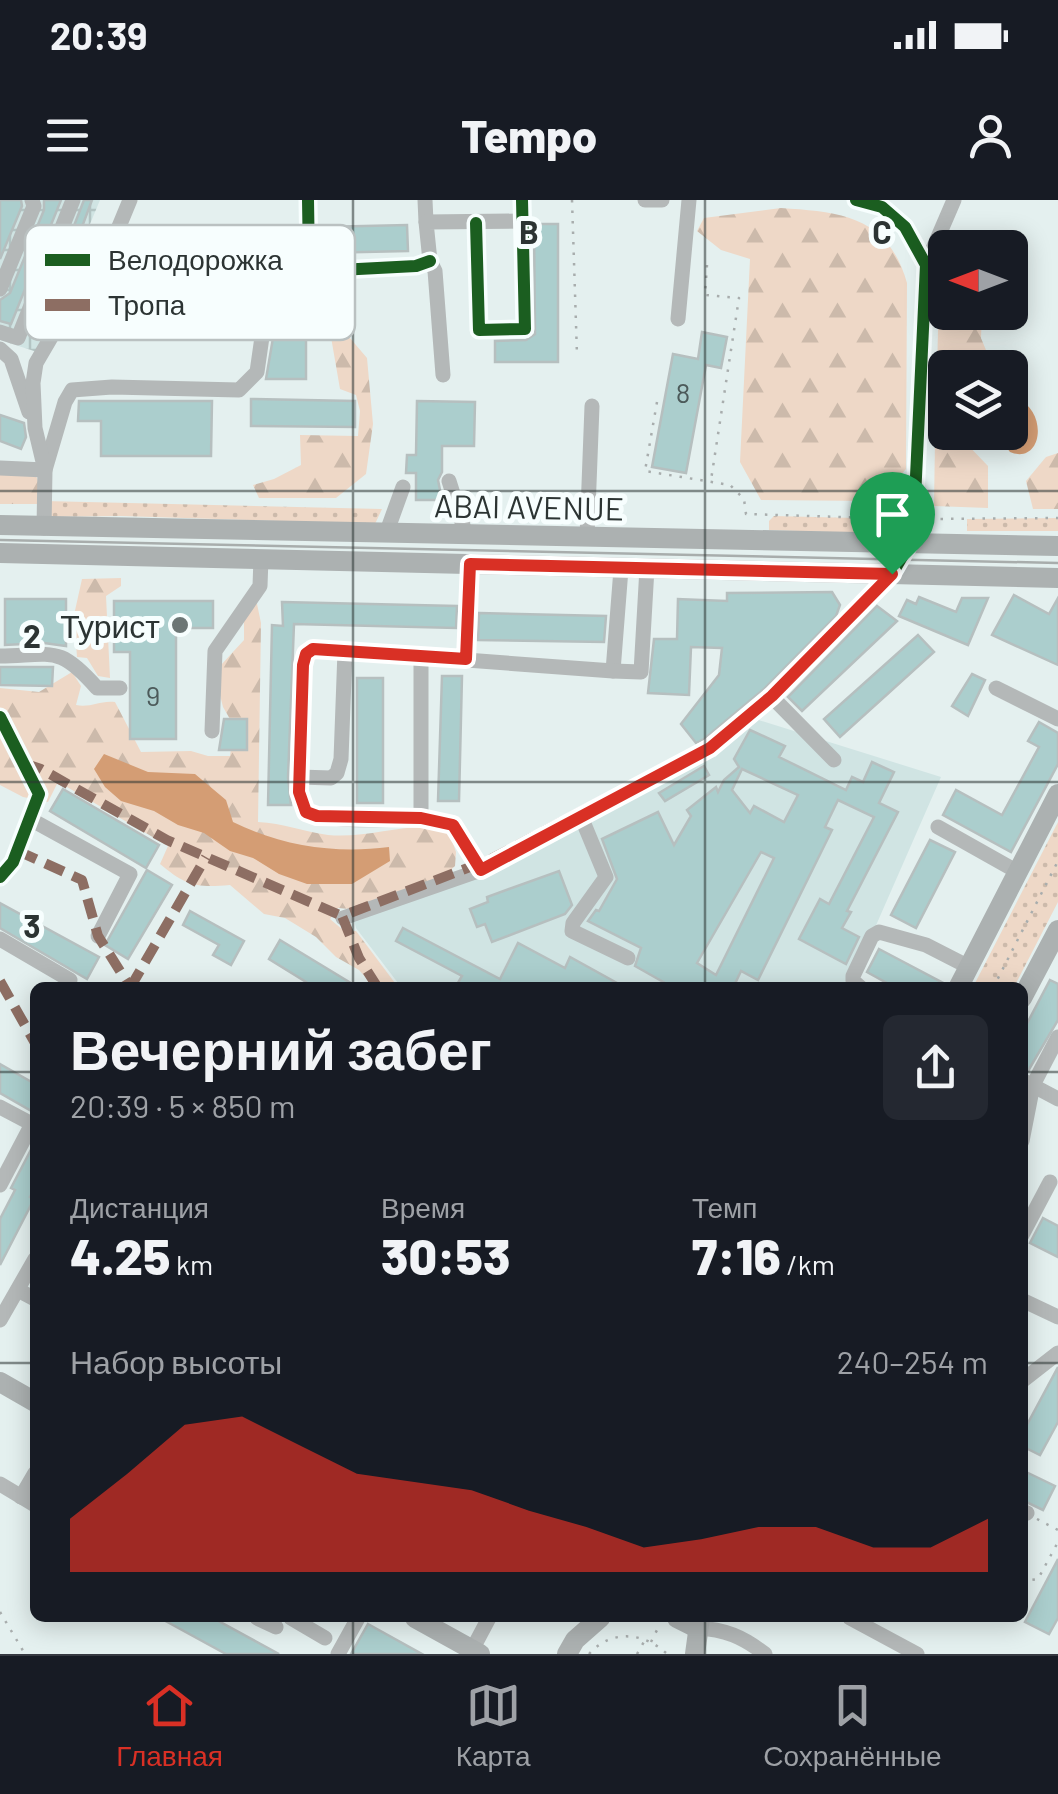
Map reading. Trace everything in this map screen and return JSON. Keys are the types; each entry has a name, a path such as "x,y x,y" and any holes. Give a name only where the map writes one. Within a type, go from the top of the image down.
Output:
{"main road":[{"name":"ABAI AVENUE","path":"0,525 1058,546"},
{"name":"ABAI AVENUE","path":"0,552 1058,578"},
{"path":"961,982 1058,794"},
{"path":"1028,988 1055,944"},
{"path":"0,1382 30,1399"},
{"path":"422,1622 470,1651"},
{"path":"567,1654 575,1640 595,1622"},
{"path":"668,1622 699,1623 695,1654"}],"street":[{"path":"26,225 34,206 32,200"},
{"path":"64,225 74,200"},
{"path":"120,225 130,200"},
{"path":"308,200 308,225"},
{"path":"425,200 443,375"},
{"path":"476,223 479,330 525,329 522,200"},
{"path":"646,200 662,200"},
{"path":"678,319 689,200"},
{"path":"856,200 882,207 904,227 926,264"},
{"path":"343,918 481,870 710,748 772,696 892,574 910,542 926,264 954,200"},
{"path":"426,222 522,221"},
{"path":"0,290 25,228"},
{"path":"355,270 416,266 430,261"},
{"path":"0,332 18,338 25,321"},
{"path":"35,428 36,363 49,340"},
{"path":"45,470 72,390 129,386 239,390 257,372 262,340"},
{"path":"0,349 10,359 35,428 45,470 44,528"},
{"path":"587,537 592,406"},
{"path":"0,468 45,470"},
{"path":"450,480 466,535"},
{"path":"386,534 403,486"},
{"path":"212,731 215,652 260,586 261,558"},
{"path":"466,659 470,564"},
{"path":"613,671 621,568"},
{"path":"481,870 453,825 421,818 317,816 306,812 300,802 300,777 306,654 313,649 345,650 641,672 647,568"},
{"path":"300,777 331,778 337,772 341,759 345,650"},
{"path":"0,656 60,654 77,665 97,688 120,688"},
{"path":"421,657 421,818"},
{"path":"996,688 1058,719"},
{"path":"772,696 834,760"},
{"path":"0,717 40,794 14,862 0,877"},
{"path":"582,819 606,877 573,923 572,931 628,958"},
{"path":"30,820 130,874 98,936"},
{"path":"938,827 1018,872"},
{"path":"855,982 853,976 872,936 879,932 926,946 969,967"},
{"path":"0,938 69,982"},
{"path":"1028,1092 1029,1084 1058,1037"},
{"path":"1029,1084 1058,1100"},
{"path":"0,1107 30,1123"},
{"path":"0,1186 30,1128"},
{"path":"1028,1224 1046,1190 1058,1205"},
{"path":"2,1310 30,1268"},
{"path":"18,1290 30,1297"},
{"path":"1028,1303 1058,1317"},
{"path":"1028,1376 1058,1353"},
{"path":"0,1484 28,1501"},
{"path":"265,1622 276,1627"},
{"path":"298,1622 325,1638"},
{"path":"338,1654 356,1622"},
{"path":"470,1651 486,1622"},
{"path":"857,1622 917,1654"},
{"path":"699,1623 745,1639 765,1654"}],"path":[{"path":"572,200 577,356"},
{"path":"707,265 705,295 739,298 711,482"},
{"path":"656,402 645,471 730,484 744,498 746,514"},
{"path":"997,982 1058,861"},
{"path":"1028,1514 1058,1530"},
{"path":"1028,1580 1038,1579 1058,1542"},
{"path":"0,1612 25,1654"},
{"path":"652,1642 668,1622"},
{"path":"589,1654 597,1645 616,1636 646,1638 667,1654"},
{"path":"638,1654 646,1638"},
{"path":"654,1654 658,1645"}],"shaded area":[{"path":"0,200 100,200 90,225 25,225 25,340 42,340 37,352 0,340"},
{"path":"1028,407 1037,422 1035,443 1030,451 1010,452 1028,450"},
{"path":"746,716 941,777 851,982 397,982 356,928 353,916 446,886 708,748"},
{"path":"104,754 148,772 195,774 226,800 233,822 270,837 309,846 389,847 390,861 352,884 307,884 279,874 253,858 230,851 204,833 121,801 105,787 94,769"}],"green space":[{"path":"781,208 842,216 875,231 899,261 907,283 906,469 869,501 761,500 740,462 750,259 721,250 697,231 704,218"},
{"path":"938,330 981,330 986,350 938,350"},
{"path":"332,340 352,340 367,358 373,424 366,474 336,498 259,498 253,485 301,465 300,435 358,436 360,411 356,395 340,389"},
{"path":"935,450 973,450 988,466 988,508 934,506"},
{"path":"1058,453 1058,509 1033,509 1026,481 1046,457"},
{"path":"0,474 36,476 40,485 39,504 0,504"},
{"path":"44,501 382,509 375,524 44,517"},
{"path":"774,516 898,519 885,534 769,530 769,521"},
{"path":"1058,518 1058,531 967,531 967,519"},
{"path":"121,578 121,586 106,596 110,678 98,676 87,658 77,657 74,615 82,579"},
{"path":"256,599 261,623 258,822 343,836 418,827 448,829 456,852 455,866 444,876 349,909 338,908 330,919 343,930 356,931 394,982 370,982 316,937 285,918 264,914 230,885 200,885 177,877 160,864 168,846 67,787 57,784 48,802 23,797 0,785 0,688 39,692 72,672 81,686 76,705 115,702 141,752 191,751 230,756 234,726 218,687 221,665 244,640 244,619"},
{"path":"1058,822 1058,902 1017,982 976,982"}],"building":[{"path":"0,200 21,200 22,206 0,259"},
{"path":"44,200 61,200 51,225 38,225"},
{"path":"84,200 92,200 83,225 74,225"},
{"path":"534,224 558,224 558,362 495,362 495,341 526,340 535,334"},
{"path":"407,225 408,251 355,252 355,226"},
{"path":"25,256 25,289 11,324 0,321 0,300 10,293"},
{"path":"702,332 727,337 721,368 706,365 686,473 652,467 673,354 698,359"},
{"path":"273,340 306,340 306,379 266,379"},
{"path":"251,399 355,401 355,427 251,426"},
{"path":"79,401 212,401 211,456 101,456 101,421 78,421"},
{"path":"417,401 475,402 474,446 442,446 442,472 438,480 442,500 416,500 416,473 406,473 407,455 416,455"},
{"path":"0,415 24,423 26,437 21,449 0,441"},
{"path":"832,592 840,605 836,616 764,689 704,739 696,743 681,724 719,675 722,648 691,647 689,695 648,693 654,639 677,639 678,599 727,601 727,593"},
{"path":"1014,595 1049,614 1058,598 1058,665 992,635"},
{"path":"919,597 956,612 962,598 988,598 968,645 899,616 907,600 916,604"},
{"path":"5,599 66,599 66,646 5,645"},
{"path":"114,601 213,601 213,628 176,628 176,739 130,739 130,652 114,652"},
{"path":"282,602 457,606 456,628 294,624 288,778 291,805 268,805 272,625 283,626"},
{"path":"877,606 897,621 802,711 788,697"},
{"path":"479,613 606,616 604,642 478,640"},
{"path":"918,635 934,652 840,737 824,719"},
{"path":"0,667 53,667 52,686 0,685"},
{"path":"972,674 985,680 968,716 952,706"},
{"path":"442,676 462,676 459,801 438,801"},
{"path":"357,678 383,678 383,803 357,803"},
{"path":"224,719 247,719 247,750 219,750"},
{"path":"1039,722 1058,733 1058,764 1011,852 943,815 956,790 1002,815 1039,747 1028,741"},
{"path":"750,730 785,746 779,757 846,790 852,777 863,782 872,762 894,772 879,803 898,812 842,928 859,937 846,964 799,939 820,899 829,904 874,817 838,800 825,827 832,830 758,980 741,971 736,982 663,982 635,966 641,948 588,921 599,911 617,879 602,839 658,812 674,845 691,816 687,810 716,787 718,792 724,780 739,767 734,759","holes":["742,769 798,795 784,822 754,806 750,813 732,790","761,852 774,858 716,975 697,963"]},
{"path":"704,766 709,775 665,801 659,793"},
{"path":"63,789 159,845 146,868 50,811"},
{"path":"930,840 955,852 916,928 891,915"},
{"path":"147,870 172,885 128,959 105,945"},
{"path":"559,871 572,905 565,914 492,942 485,924 477,927 470,909 488,902 487,897"},
{"path":"0,903 99,957 87,979 0,928"},
{"path":"190,911 244,941 231,965 213,955 219,945 183,925"},
{"path":"403,928 500,979 518,943 565,968 570,957 615,982 458,982 462,976 396,941"},
{"path":"280,940 349,982 306,982 269,959"},
{"path":"879,949 941,982 885,982 867,972"},
{"path":"1050,980 1058,984 1058,1020 1028,1071 1028,1022"},
{"path":"0,1064 30,1081 30,1110 0,1093"},
{"path":"30,1152 30,1207 0,1265 0,1219 15,1190 11,1188"},
{"path":"1043,1218 1058,1226 1058,1257 1030,1243"},
{"path":"1058,1367 1058,1422 1040,1455 1028,1449 1028,1423"},
{"path":"1028,1473 1055,1486 1043,1510 1028,1503"},
{"path":"1058,1559 1058,1618 1049,1634 1025,1622"},
{"path":"167,1622 220,1622 279,1654 226,1654"},
{"path":"368,1624 422,1654 351,1654"}],"tram line":[{"path":"0,540 1058,563"}],"marked path":[{"path":"23,763 41,769 167,840 342,916"},
{"path":"374,982 359,958 342,916 491,859 609,797"},
{"path":"18,851 82,880 98,936 127,982"},
{"path":"133,982 206,857"},
{"path":"0,981 30,1034"}],"cycle path":[{"path":"308,200 308,225"},
{"path":"476,223 479,330 525,329 522,200"},
{"path":"856,200 882,207 905,227 926,265 914,519 910,543 892,574"},
{"path":"355,269 416,266 430,261"},
{"path":"0,717 39,794 13,862 0,877"}],"place":[{"name":"Турист","path":"180,625"}],"route":[{"path":"470,564 892,574 772,696 710,748 481,870 453,825 421,818 317,816 306,812 300,802 306,654 313,649 345,650 466,659 470,564"}]}
